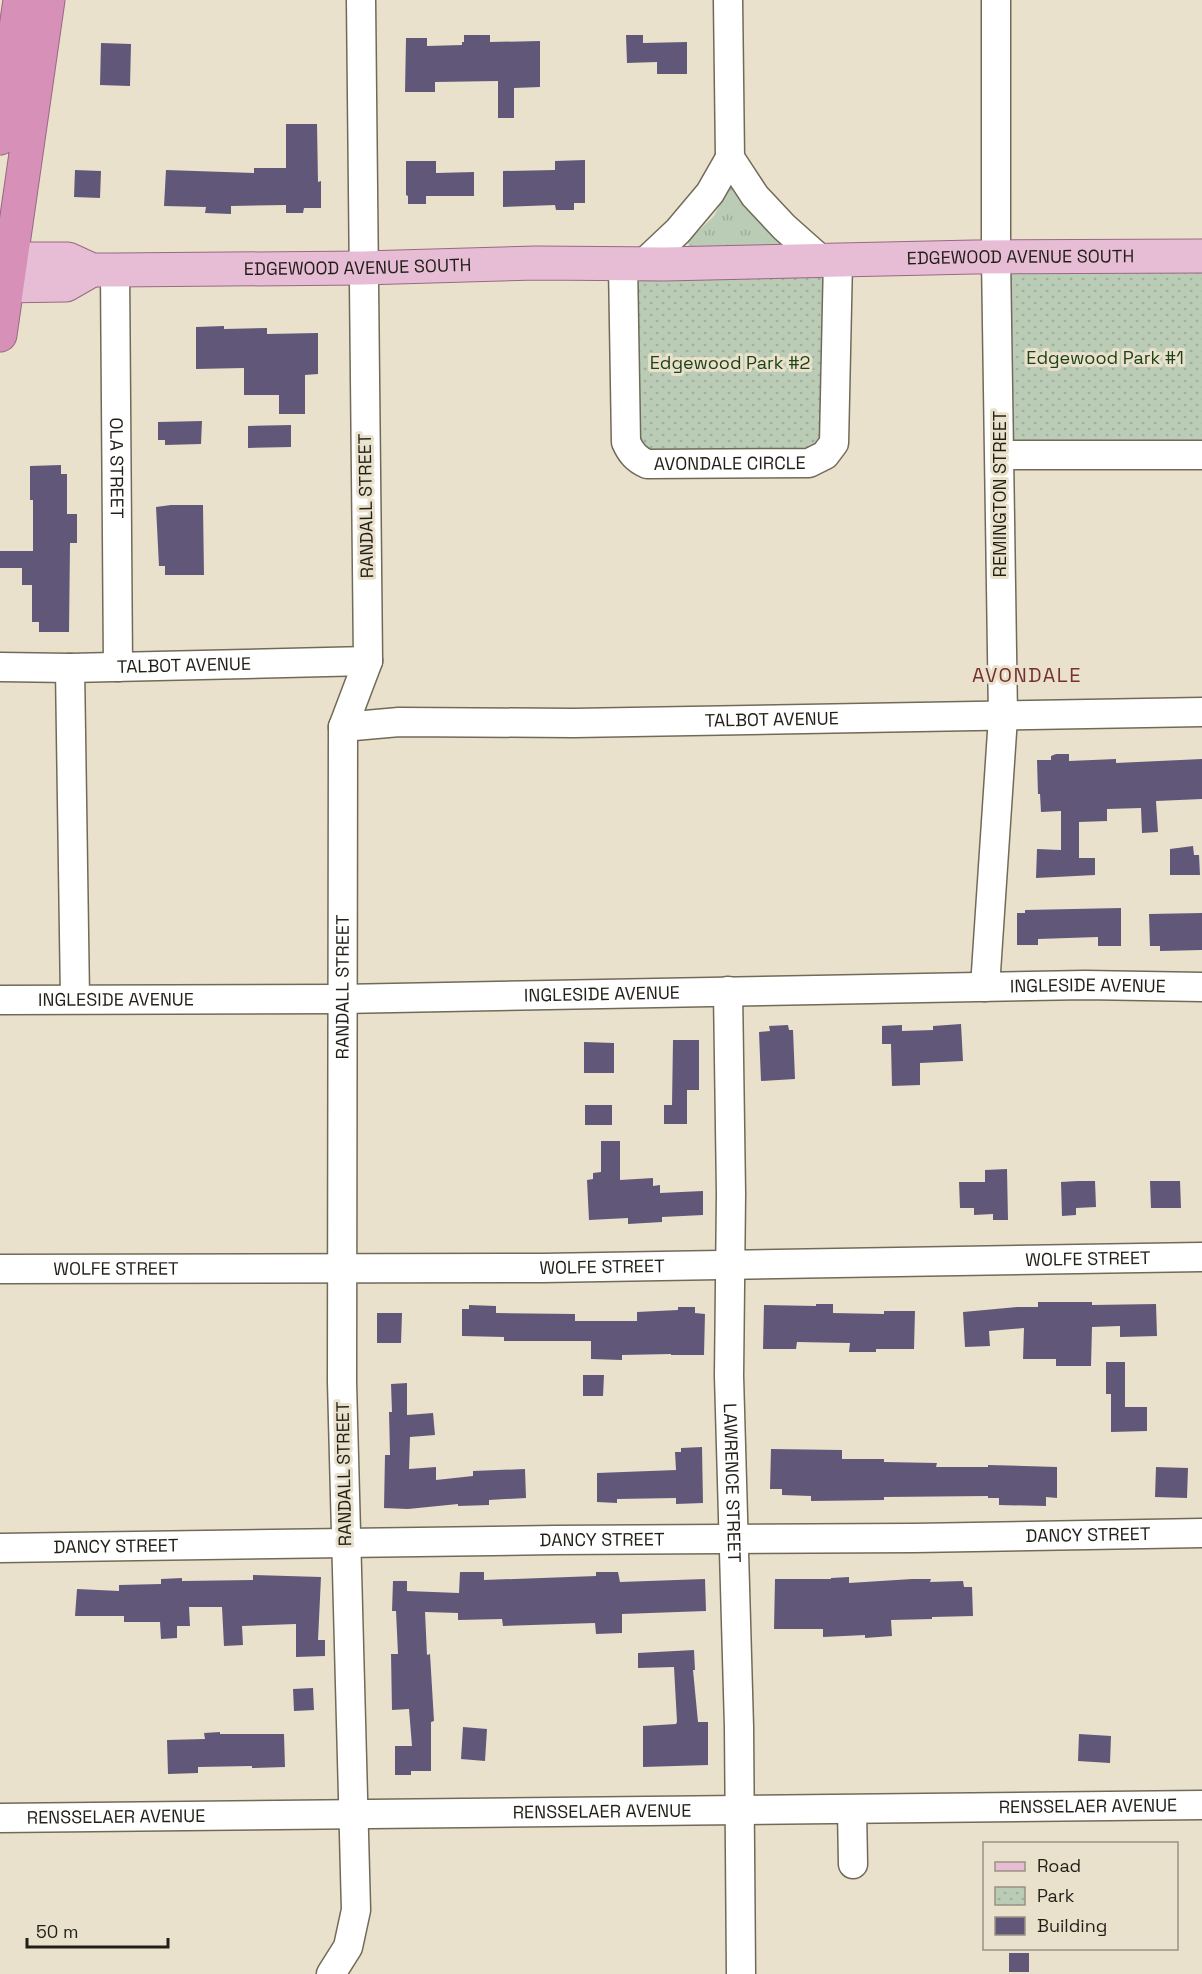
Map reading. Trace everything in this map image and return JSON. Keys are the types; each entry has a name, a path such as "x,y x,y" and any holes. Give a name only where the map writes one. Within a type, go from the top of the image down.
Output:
{"highway":[{"path":"0,138 20,0"},
{"path":"0,335 4,273 48,0"}],"main road":[{"name":"EDGEWOOD AVENUE SOUTH","path":"829,260 1202,256"},
{"path":"633,264 829,260"},
{"name":"EDGEWOOD AVENUE SOUTH","path":"4,273 66,285 103,270 363,268 536,263 633,264"}],"street":[{"name":"RANDALL STREET","path":"332,1974 348,1947 356,1910 342,1382 341,999 343,727 368,661 361,0"},
{"path":"633,264 678,231 710,193 730,158 728,0"},
{"name":"REMINGTON STREET","path":"985,987 1003,717 996,257 996,0"},
{"path":"730,158 755,196 784,227 829,260"},
{"name":"AVONDALE CIRCLE","path":"633,264 626,442 630,451 638,460 647,464 809,463 825,455 834,442 829,260"},
{"name":"OLA STREET","path":"103,270 118,667"},
{"path":"1000,455 1202,455"},
{"name":"TALBOT AVENUE","path":"0,667 70,668 368,661"},
{"path":"70,668 75,999"},
{"name":"TALBOT AVENUE","path":"343,727 399,722 574,723 1202,712"},
{"name":"INGLESIDE AVENUE","path":"0,1000 341,999 1085,985 1202,987"},
{"name":"LAWRENCE STREET","path":"728,991 729,1377 741,1974"},
{"name":"WOLFE STREET","path":"0,1269 555,1268 1202,1257"},
{"name":"DANCY STREET","path":"0,1548 1202,1533"},
{"name":"RENSSELAER AVENUE","path":"0,1818 1202,1805"},
{"path":"852,1810 853,1864"}],"green space":[{"path":"732,182 785,243 782,247 689,247 688,241 714,216"},
{"name":"Edgewood Park #1","path":"1202,269 1202,445 1009,446 1008,270"},
{"name":"Edgewood Park #2","path":"633,274 826,274 827,453 637,452"}],"building":[{"path":"464,35 490,35 490,42 540,41 540,87 514,88 514,118 498,118 498,81 435,82 435,92 405,92 406,38 427,38 427,46 462,45"},
{"path":"626,35 643,35 643,43 687,42 687,74 657,74 657,62 627,63"},
{"path":"101,43 131,44 130,86 100,85"},
{"path":"286,124 317,124 321,208 304,208 303,213 286,213 286,205 231,206 231,214 205,213 206,207 164,206 166,170 254,173 254,168 286,168"},
{"path":"585,160 585,203 574,203 574,210 556,210 555,205 503,207 503,171 555,170 555,161"},
{"path":"406,161 436,161 436,173 474,172 474,196 426,196 426,204 408,204"},
{"path":"75,170 101,171 100,198 74,197"},
{"path":"224,326 224,329 267,328 267,334 318,333 318,374 305,375 305,414 279,414 279,395 244,395 244,368 196,369 196,327"},
{"path":"202,421 201,444 165,445 165,440 158,440 158,422"},
{"path":"291,425 291,447 248,448 248,426"},
{"path":"61,465 61,474 67,474 67,514 77,514 77,543 70,543 69,632 39,632 39,622 32,622 32,585 22,585 22,568 0,568 0,551 33,551 30,466"},
{"path":"203,505 204,575 165,575 165,566 159,566 156,507"},
{"path":"1069,754 1069,761 1116,759 1116,763 1202,759 1202,799 1156,801 1158,832 1142,833 1141,808 1107,809 1107,821 1079,822 1079,858 1095,858 1095,875 1036,878 1037,849 1061,850 1061,811 1041,812 1040,794 1038,794 1037,760 1051,760 1051,756"},
{"path":"1193,846 1194,855 1199,855 1200,875 1170,875 1170,849"},
{"path":"1121,908 1121,946 1098,946 1098,937 1038,939 1038,945 1017,945 1017,913 1025,913 1025,910"},
{"path":"1202,913 1202,950 1160,951 1160,946 1150,946 1149,914"},
{"path":"961,1024 963,1061 920,1063 920,1085 892,1086 891,1044 882,1044 882,1026 902,1025 902,1031 933,1030 933,1026"},
{"path":"788,1025 789,1030 793,1030 795,1079 761,1081 759,1032 770,1031 769,1026"},
{"path":"673,1040 699,1040 699,1090 687,1090 687,1124 664,1124 664,1105 672,1105"},
{"path":"584,1042 614,1043 614,1073 584,1073"},
{"path":"585,1105 612,1105 612,1125 585,1125"},
{"path":"601,1141 620,1141 620,1180 653,1178 653,1186 660,1185 660,1193 703,1191 703,1215 662,1217 662,1222 628,1224 628,1218 589,1220 587,1180 593,1179 593,1173 601,1172"},
{"path":"1007,1169 1008,1220 993,1220 993,1214 974,1215 974,1208 960,1208 959,1182 985,1182 985,1170"},
{"path":"1095,1181 1096,1207 1076,1208 1076,1215 1062,1216 1061,1182"},
{"path":"1150,1181 1180,1181 1181,1208 1151,1208"},
{"path":"1038,1302 1092,1302 1092,1305 1156,1304 1157,1336 1120,1337 1120,1326 1092,1327 1091,1366 1056,1366 1056,1359 1023,1359 1024,1328 989,1331 990,1346 965,1347 963,1312 1038,1307"},
{"path":"816,1304 833,1304 833,1313 884,1314 884,1311 915,1311 914,1349 849,1352 850,1343 797,1342 796,1349 763,1349 764,1305 816,1306"},
{"path":"469,1305 496,1306 496,1313 575,1314 575,1321 637,1321 637,1312 695,1307 695,1313 705,1314 704,1355 622,1355 622,1360 591,1359 591,1341 504,1341 504,1337 462,1336 462,1309 469,1309"},
{"path":"377,1313 402,1313 401,1343 377,1343"},
{"path":"1106,1362 1125,1362 1125,1407 1147,1407 1147,1431 1111,1432 1111,1394 1106,1394"},
{"path":"583,1375 604,1375 603,1396 583,1396"},
{"path":"407,1383 407,1415 433,1413 435,1435 410,1437 409,1469 436,1467 436,1480 473,1476 473,1471 525,1469 526,1498 489,1500 489,1505 458,1506 458,1504 408,1509 384,1508 385,1455 390,1455 391,1384"},
{"path":"702,1447 703,1503 676,1504 676,1498 617,1499 617,1503 597,1502 597,1473 676,1470 675,1452 681,1452 681,1448"},
{"path":"771,1449 842,1450 842,1459 937,1463 936,1467 988,1467 988,1465 1057,1467 1057,1498 1046,1497 1046,1506 999,1505 999,1498 988,1498 988,1496 884,1497 884,1500 811,1501 811,1496 782,1495 782,1489 770,1489"},
{"path":"1156,1467 1188,1468 1187,1498 1155,1497"},
{"path":"460,1572 484,1572 484,1580 596,1576 596,1572 618,1572 620,1582 705,1579 706,1611 622,1614 622,1633 596,1634 595,1623 503,1626 502,1619 458,1620 458,1613 425,1612 434,1721 431,1722 431,1771 411,1771 411,1775 395,1775 395,1746 412,1746 409,1709 392,1710 391,1654 398,1654 396,1611 392,1611 393,1581 407,1581 407,1591 459,1593"},
{"path":"253,1575 321,1577 318,1640 325,1640 325,1656 296,1657 296,1624 242,1626 243,1645 224,1646 222,1607 189,1607 190,1626 177,1626 177,1638 161,1639 160,1622 124,1622 124,1616 75,1616 77,1589 119,1591 119,1585 161,1584 161,1579 253,1580"},
{"path":"849,1577 849,1583 912,1579 931,1579 930,1582 963,1581 964,1587 972,1587 973,1616 891,1620 892,1636 865,1638 865,1635 823,1637 823,1629 774,1629 775,1579"},
{"path":"694,1650 695,1670 693,1670 698,1722 708,1722 708,1765 643,1767 643,1726 676,1724 677,1722 674,1667 638,1668 638,1653"},
{"path":"313,1688 314,1710 294,1711 293,1689"},
{"path":"463,1727 487,1729 485,1761 461,1759"},
{"path":"220,1732 220,1734 284,1734 285,1767 198,1767 198,1773 168,1774 167,1740 205,1739 204,1733"},
{"path":"1079,1734 1111,1736 1110,1763 1078,1761"},
{"path":"1009,1953 1029,1953 1029,1972 1009,1972"}],"district":[{"name":"AVONDALE","path":"1027,675"}]}
